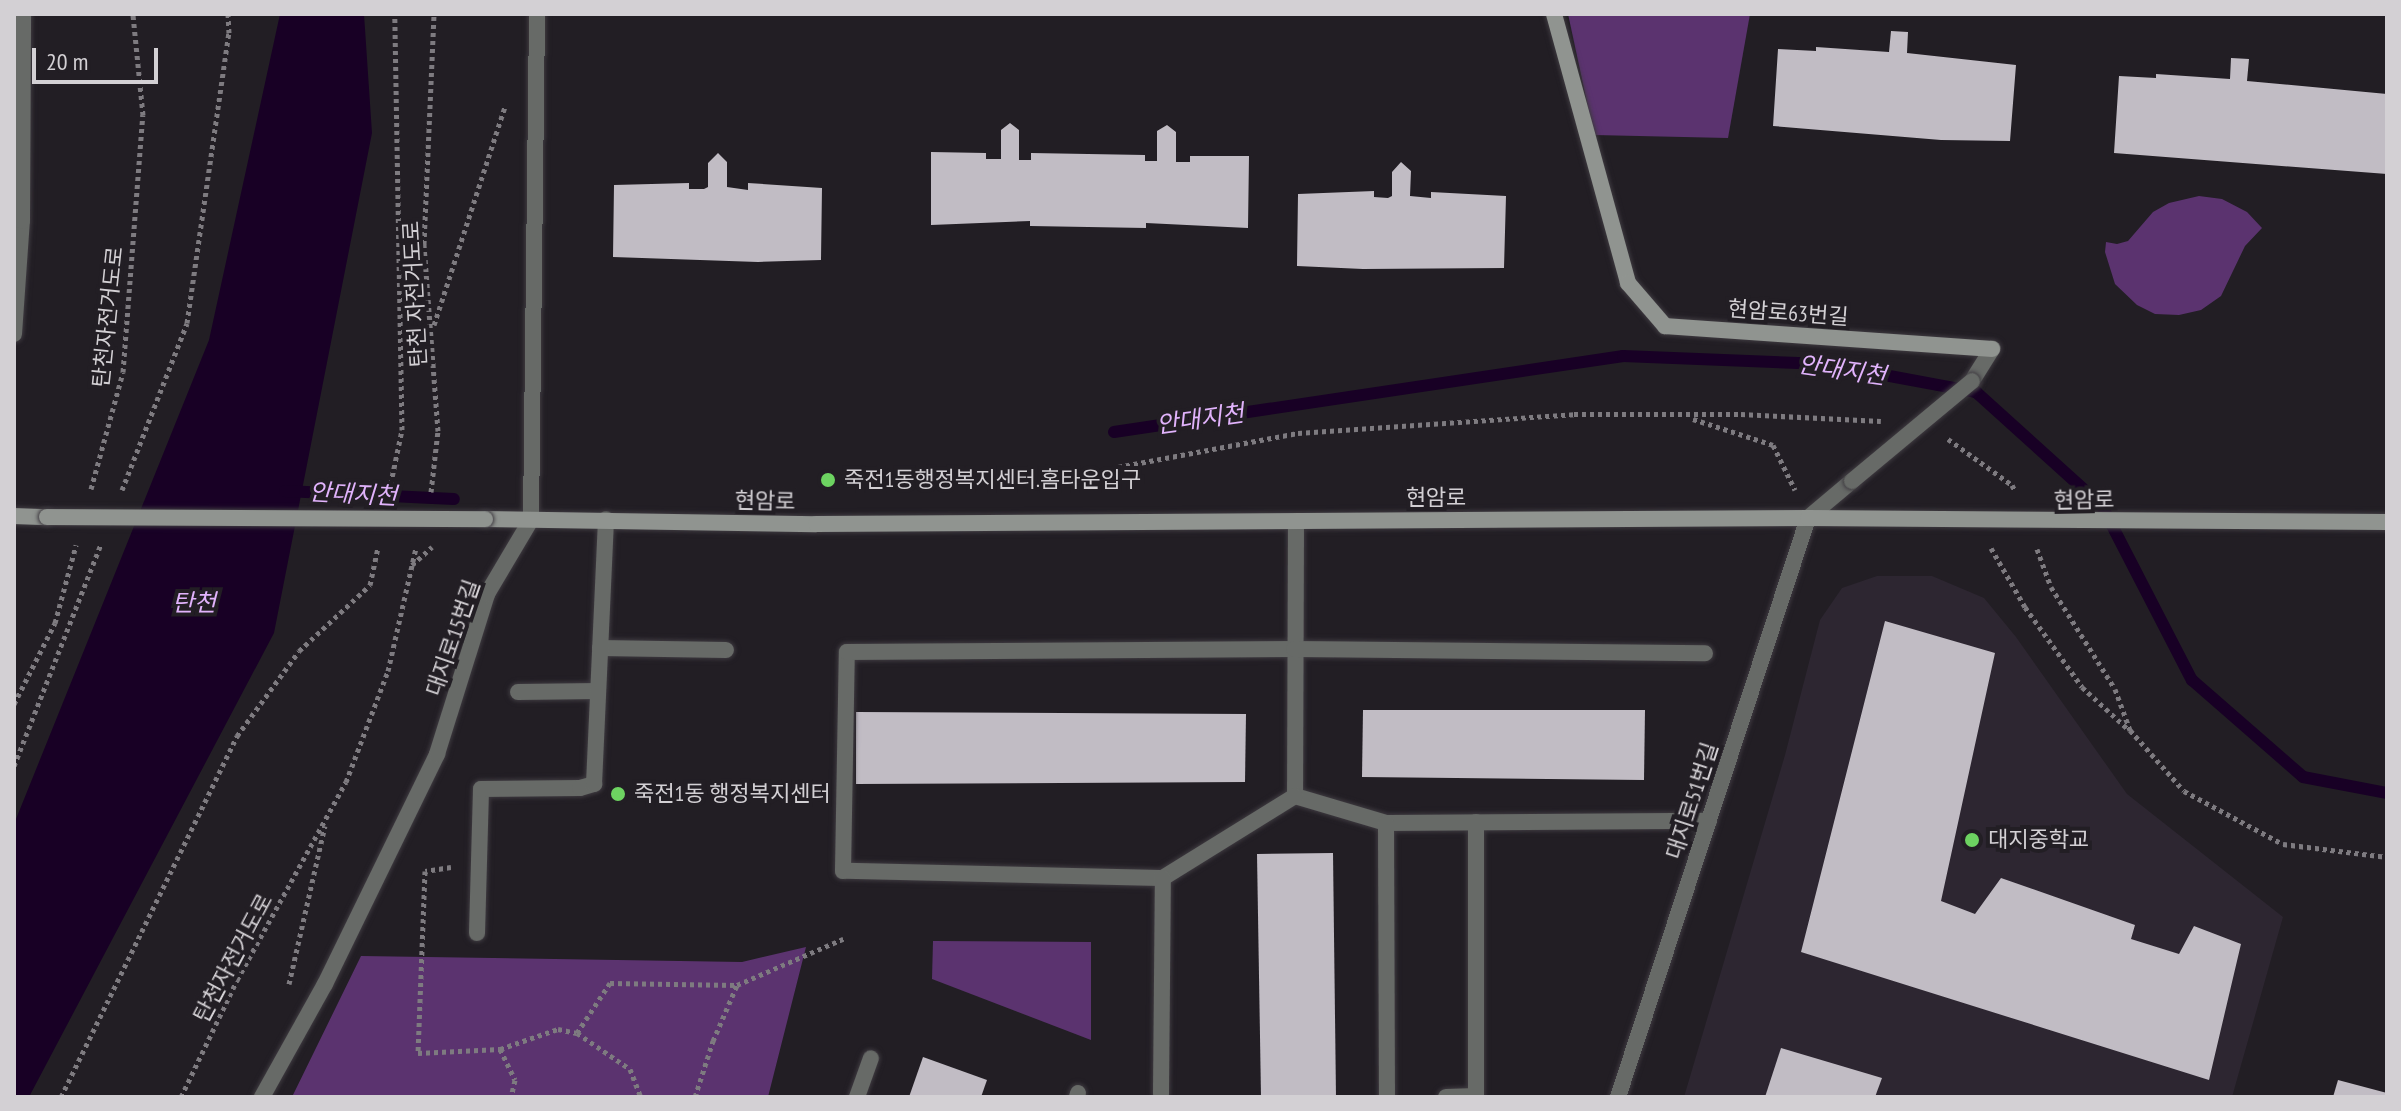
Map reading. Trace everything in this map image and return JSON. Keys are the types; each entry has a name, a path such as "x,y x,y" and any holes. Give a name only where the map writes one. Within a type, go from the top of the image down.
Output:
{"street":[{"path":"14,334 22,221 23,14"},
{"path":"531,520 537,14"},
{"name":"현암로63번길","path":"1554,14 1628,283 1665,326 1992,349 1972,381 1808,518"},
{"name":"현암로","path":"14,516 606,519 816,524 1808,518 2029,522 2387,522"},
{"name":"대지로51번길","path":"1618,1097 1808,518"},
{"path":"477,933 481,789 580,788 594,784 606,519"},
{"name":"대지로15번길","path":"262,1097 325,984 437,754 487,594 531,520"},
{"path":"1295,796 1296,521"},
{"path":"600,648 726,650"},
{"path":"1705,653 1294,649 847,652 843,871 1163,878 1295,796 1386,823 1709,821"},
{"path":"518,692 598,691"},
{"path":"1446,1097 1476,1097 1476,822"},
{"path":"1386,823 1387,1097"},
{"path":"1161,1094 1163,878"},
{"path":"857,1097 871,1058"}],"path":[{"name":"탄천자전거도로","path":"87,505 123,372 143,115 133,14"},
{"path":"118,500 187,323 229,33 228,14"},
{"path":"393,472 402,430 395,14"},
{"name":"탄천 자전거도로","path":"434,14 424,244 438,431 436,476"},
{"path":"432,330 506,104"},
{"path":"1689,417 1773,445 1808,518"},
{"path":"1976,521 2025,607 2082,687 2130,730"},
{"path":"14,766 106,530"},
{"path":"14,704 55,623 79,534"},
{"path":"61,1097 237,736 299,651 370,585 376,558"},
{"name":"탄천자전거도로","path":"181,1097 237,980 346,782 388,671 411,565"},
{"path":"286,1000 327,817"},
{"path":"479,863 425,871 418,1053 500,1049 558,1029 577,1033 630,1069 641,1097"},
{"path":"577,1033 610,983 737,985 843,939"},
{"path":"695,1097 713,1041 737,985"},
{"path":"500,1049 515,1080 511,1097"}],"shaded area":[{"path":"1568,14 1750,14 1728,138 1594,135"},
{"path":"2199,196 2222,199 2247,212 2262,228 2245,246 2221,296 2201,310 2179,315 2155,314 2137,305 2115,284 2105,252 2106,242 2117,244 2128,241 2153,212 2169,203"},
{"name":"대지중학교","path":"1877,576 1932,576 1984,598 2016,637 2127,794 2283,917 2232,1097 1684,1097 1785,755 1820,620 1842,588"},
{"path":"933,941 1091,942 1091,1040 932,979"},
{"path":"806,947 768,1097 292,1097 361,956 742,962"}],"water":[{"name":"탄천","path":"280,14 364,14 372,133 274,633 29,1097 14,1097 14,824 209,340"}],"building":[{"path":"1891,31 1908,32 1907,53 2016,65 2010,141 1941,140 1773,126 1778,49 1816,51 1816,47 1889,52"},
{"path":"2231,58 2249,59 2247,81 2387,94 2387,174 2114,153 2119,76 2156,78 2156,74 2230,79"},
{"path":"1010,123 1019,130 1019,160 1031,160 1031,153 1145,155 1145,161 1157,161 1157,131 1167,125 1176,132 1176,162 1190,162 1190,156 1249,156 1248,228 1146,223 1146,228 1030,226 1030,221 931,225 931,152 986,153 986,159 1001,159 1001,130"},
{"path":"718,153 727,162 727,187 748,190 748,183 822,188 821,260 758,262 613,257 614,185 689,183 689,189 704,189 708,187 708,163"},
{"path":"1401,162 1411,171 1410,196 1431,198 1431,192 1506,196 1504,268 1297,266 1298,194 1374,191 1374,197 1388,198 1392,196 1392,172"},
{"path":"1885,621 1995,653 1941,901 1975,914 2001,878 2135,925 2131,939 2179,954 2194,926 2241,944 2209,1080 1801,952"},
{"path":"1363,710 1645,710 1644,780 1362,777"},
{"path":"856,712 1246,714 1245,782 856,784"},
{"path":"1333,853 1336,1097 1261,1097 1257,854"},
{"path":"1781,1048 1882,1078 1875,1097 1765,1097"},
{"path":"923,1057 987,1080 981,1097 909,1097"},
{"path":"2338,1080 2387,1093 2387,1097 2333,1097"}],"waterway":[{"name":"안대지천","path":"1114,432 1623,356 1825,364 1976,392 2102,506 2192,680 2303,777 2387,793"},
{"name":"안대지천","path":"285,491 454,499"}],"place":[{"name":"죽전1동행정복지센터.홈타운입구","path":"828,480"},
{"name":"죽전1동 행정복지센터","path":"618,794"},
{"name":"대지중학교","path":"1972,840"}]}
